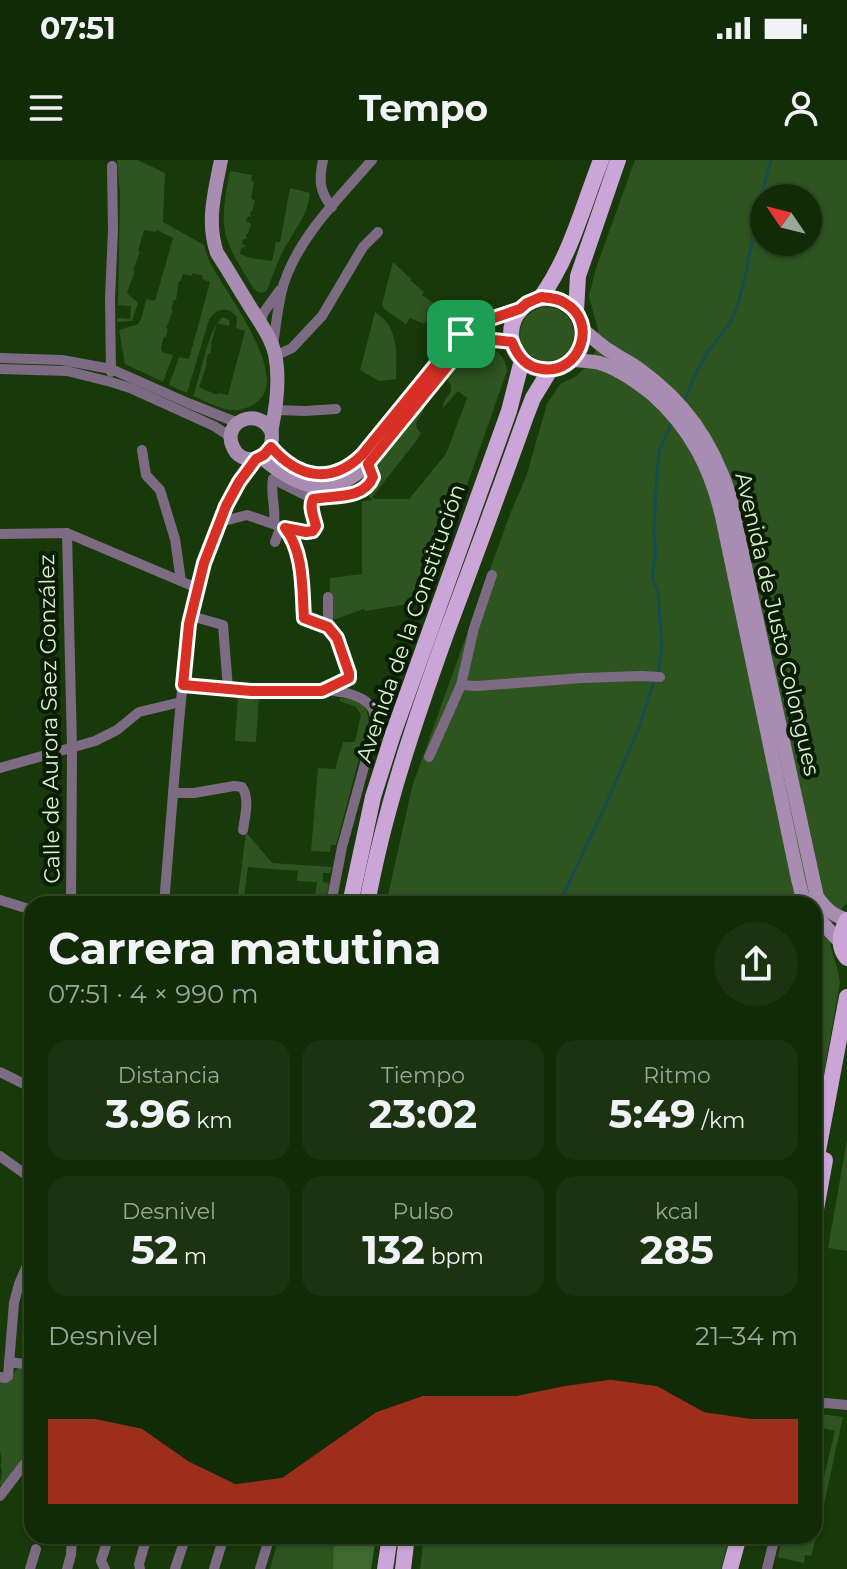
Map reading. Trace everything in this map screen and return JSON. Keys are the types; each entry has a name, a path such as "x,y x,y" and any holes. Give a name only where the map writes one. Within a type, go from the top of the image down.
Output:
{"main road":[{"path":"221,160 213,199 213,239 217,253 260,322 274,352 278,381 276,410 260,450"},
{"path":"541,297 563,260 601,160"},
{"path":"576,311 578,276 618,160"},
{"path":"541,297 567,303 581,318 583,330 580,350 572,360 550,370 534,368 522,360 512,342 511,328 520,309 541,297"},
{"path":"260,450 266,423 257,418 247,418 238,423 231,437 233,449 260,450 302,472 327,474 347,467 362,455 461,334 492,317 520,309"},
{"name":"Avenida de Justo Colongues","path":"583,330 610,352 628,361 660,393 693,418 718,464 729,493 817,896"},
{"path":"260,450 289,479 301,484 325,486 344,481 368,464 462,348 471,342 487,339 512,342"},
{"name":"Avenida de la Constitución","path":"352,896 373,797 393,734 509,411 522,360"},
{"name":"Avenida de Justo Colongues","path":"572,360 600,362 660,393 700,452 712,479 803,896"},
{"name":"Avenida de la Constitución","path":"369,896 396,779 526,416 550,370"},
{"path":"257,418 271,402 278,381"},
{"name":"Avenida de Justo Colongues","path":"822,904 835,916 847,920"},
{"path":"845,955 841,930 847,920"},
{"path":"822,925 845,955"},
{"path":"822,1130 847,997"},
{"path":"822,1179 847,1049"},
{"path":"385,1569 389,1544"},
{"path":"403,1569 406,1544"},
{"path":"730,1569 737,1544"},
{"path":"738,1569 745,1544"}],"street":[{"path":"323,160 321,186 323,195 332,207"},
{"path":"260,322 269,318 306,241 372,160"},
{"path":"111,382 112,166"},
{"path":"278,300 274,352 292,348 322,316 363,247 378,232"},
{"path":"245,298 258,302 278,300"},
{"path":"0,358 52,359 111,369 238,423"},
{"path":"0,369 67,371 111,382 214,426 231,437"},
{"path":"276,410 330,406"},
{"path":"142,450 146,475 160,490 175,539 181,581"},
{"path":"165,896 185,649 191,616 204,563 220,522 239,482 260,450"},
{"path":"322,691 349,678 349,673 337,638 328,627 304,618 295,543 280,526 271,484 273,479 313,499 347,495 367,487 373,477 368,464"},
{"path":"220,522 247,515 306,532 316,529 313,499"},
{"path":"275,542 280,526"},
{"path":"0,534 67,533 197,588"},
{"name":"Calle de Aurora Saez González","path":"67,533 72,748 71,896"},
{"path":"429,757 461,685 474,628 492,575"},
{"path":"328,597 328,627"},
{"path":"191,616 223,625 228,689"},
{"path":"461,685 660,677"},
{"path":"183,685 251,691 322,691 358,697 372,707 376,716 375,727 338,862 332,896"},
{"path":"0,768 95,741 117,730 139,712 181,702"},
{"path":"173,793 242,787 247,800 243,830"},
{"path":"0,900 24,908"},
{"path":"0,1072 24,1084"},
{"path":"0,1156 24,1173"},
{"path":"0,1377 8,1376 14,1303 24,1272"},
{"path":"9,1362 24,1364"},
{"path":"822,1401 826,1403"},
{"path":"822,1404 847,1405"},
{"path":"0,1496 24,1464"},
{"path":"67,1569 72,1544"},
{"path":"105,1569 101,1561 106,1544"},
{"path":"140,1569 145,1544"},
{"path":"175,1569 183,1544"},
{"path":"214,1569 222,1544"},
{"path":"260,1569 268,1544"},
{"path":"767,1569 773,1544"},
{"path":"30,1569 36,1549"}],"green space":[{"path":"117,160 138,160 165,173 163,222 204,245 212,265 253,335 266,374 265,390 249,407 225,409 193,396 209,341 217,325 199,387 217,395 228,395 245,331 236,328 237,317 226,310 215,313 209,320 187,393 169,385 179,357 189,359 210,282 202,279 203,276 183,274 179,281 161,347 162,352 173,355 163,382 125,364 119,330 138,324 146,299 155,301 173,238 157,230 144,230 127,293 138,303 132,321 117,322 117,318 130,319 131,306 118,305 120,194"},
{"path":"635,160 847,160 847,903 837,914 830,934 840,983 822,1084 822,896 388,896 412,787 526,477 547,404 560,384 585,368 595,352 598,330 589,296"},
{"path":"230,171 252,175 251,181 254,182 251,198 255,201 251,217 248,216 246,221 251,224 247,239 243,239 242,243 246,247 241,248 240,254 250,258 272,261 276,242 280,242 290,188 310,193 305,213 264,292 254,289 229,245 224,208"},
{"path":"393,262 424,292 422,295 438,306 424,324 410,318 406,324 384,309 382,304"},
{"path":"547,307 566,315 574,334 566,353 547,361 528,353 520,334 528,315"},
{"path":"375,312 389,325 395,342 396,379 379,381 360,370"},
{"path":"223,317 230,324 228,326 217,323"},
{"path":"481,347 499,353 507,371 460,505 442,504 421,602 364,609 330,621 330,578 362,574 362,501 373,500 364,492 377,478 375,468 424,407 416,423 421,433 417,440 372,497 409,499 446,454 467,398 458,391 443,408 451,391 447,379 468,353"},
{"path":"238,694 259,695 256,742 235,741"},
{"path":"340,698 364,706 369,722 336,845 331,845 330,852 311,851 318,768 335,769 343,742 355,742 361,715 356,707 340,701"},
{"path":"246,832 272,863 332,867 330,873 323,873 323,882 329,883 327,896 315,896 317,882 297,881 298,871 248,867 244,896 238,896"},
{"path":"847,1140 847,1251 828,1248"},
{"path":"18,1368 24,1369 24,1456 2,1487 0,1381 9,1379"},
{"path":"822,1414 843,1417 822,1513 822,1485 835,1431 822,1428"},
{"path":"277,1544 375,1544 371,1569 270,1569"},
{"path":"334,1544 375,1544 371,1569 333,1569"},
{"path":"423,1544 728,1544 721,1569 420,1569"},
{"path":"781,1544 814,1544 811,1556 805,1555 804,1563 778,1557"}],"waterway":[{"path":"684,402 694,377 709,350 730,323 738,304 771,160"},
{"path":"658,673 662,648 658,592 653,580 656,489 659,451 672,422"},
{"path":"563,896 640,725 654,681"}],"route":[{"path":"541,297 567,303 576,311 581,318 583,338 580,350 572,360 550,370 534,368 522,360 512,342 487,339 471,342 462,348 368,464 373,477 367,487 347,495 313,499 316,529 313,531 285,528 295,543 304,618 328,627 337,638 349,678 322,691 251,691 183,685 189,624 204,563 226,506 256,459 271,447 287,463 302,472 327,474 347,467 362,455 461,334 492,317 520,309 541,297"}]}
